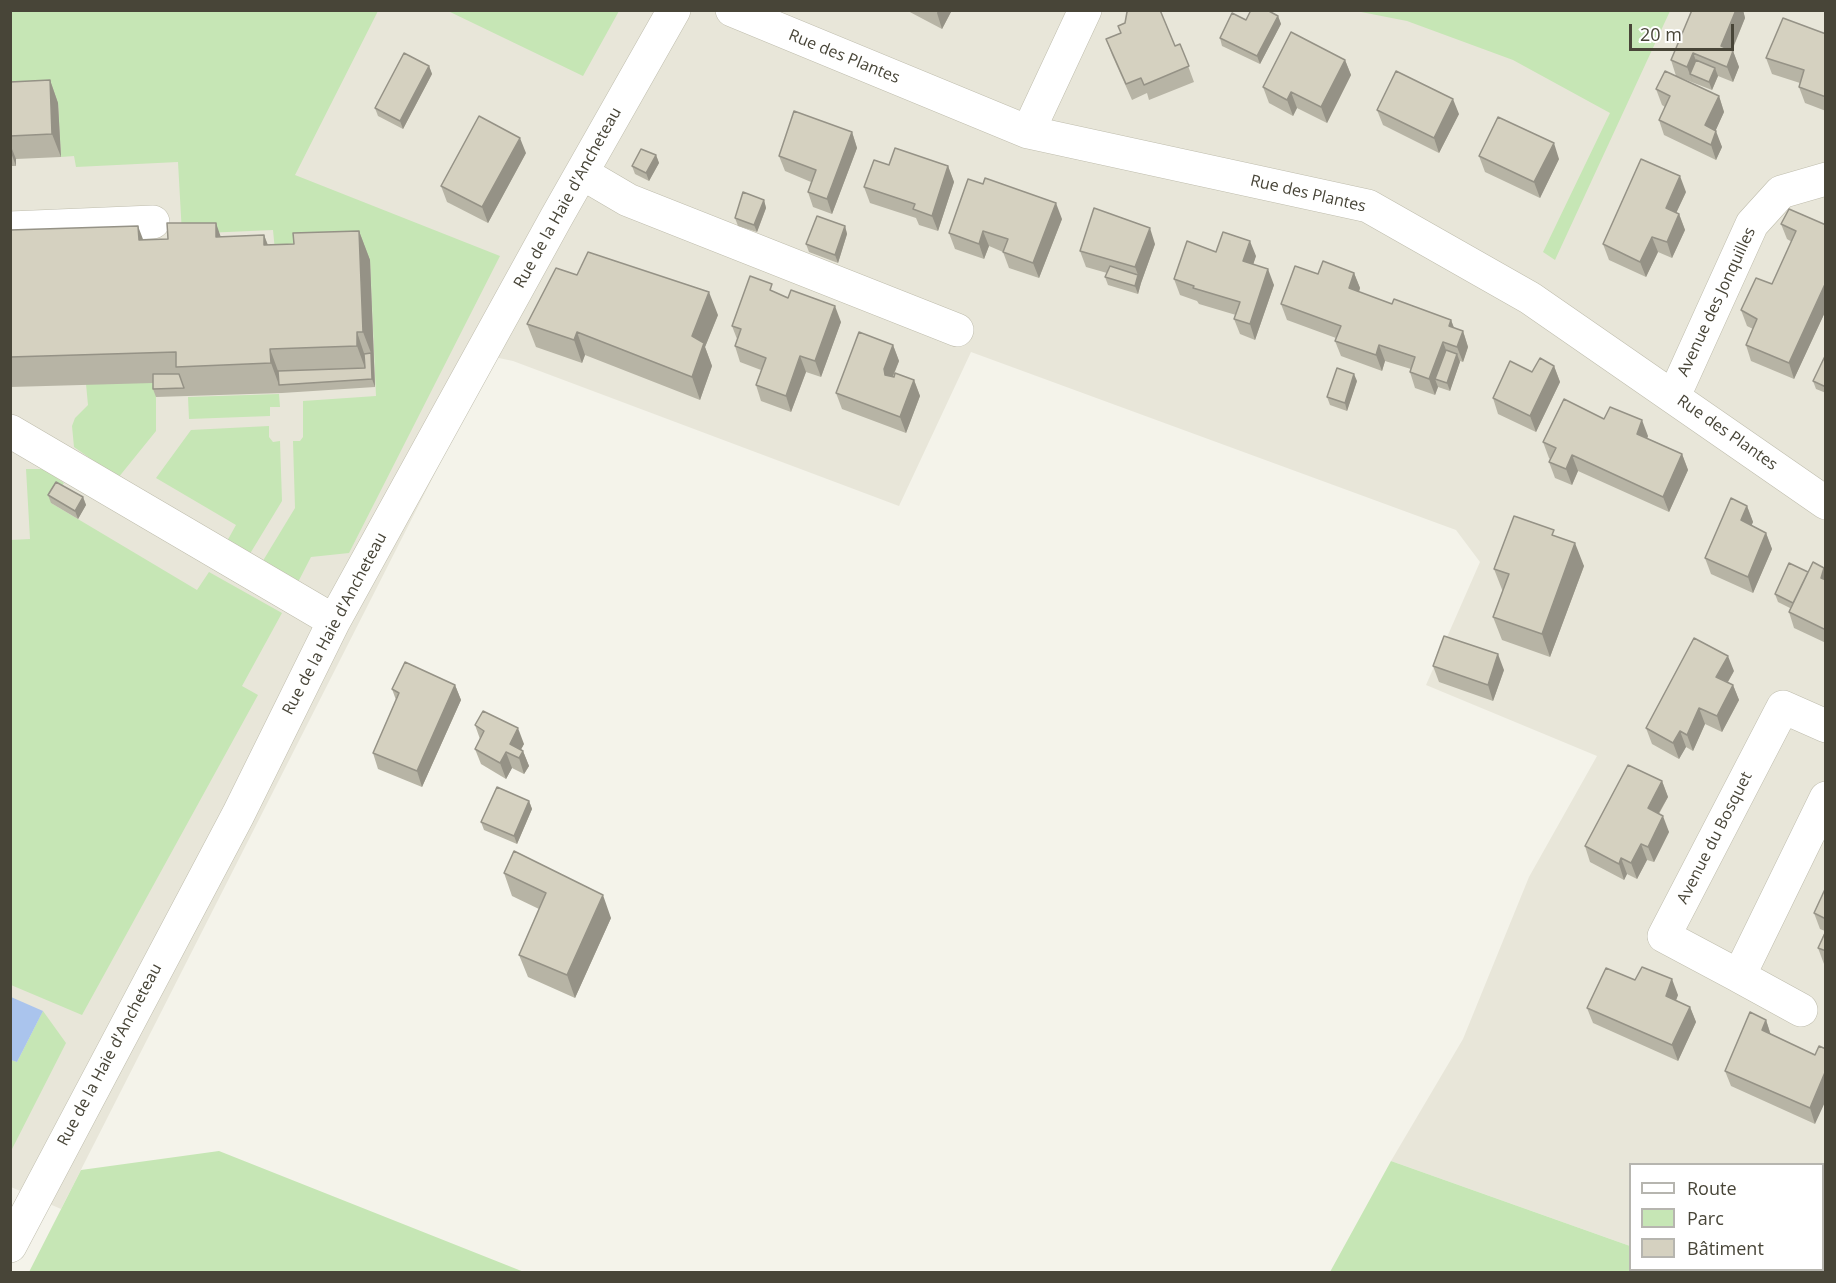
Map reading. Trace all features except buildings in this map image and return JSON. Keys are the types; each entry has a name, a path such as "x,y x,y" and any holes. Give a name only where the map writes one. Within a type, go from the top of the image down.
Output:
{"street":[{"name":"Rue de la Haie d'Ancheteau","path":"10,1246 238,814 334,621 674,10"},
{"name":"Rue des Plantes","path":"732,10 1028,132 1368,206 1530,298 1826,503"},
{"path":"1028,132 1085,10"},
{"path":"582,173 628,200 957,330"},
{"name":"Avenue des Jonquilles","path":"1674,396 1752,224 1781,192 1826,179"},
{"path":"10,228 153,222"},
{"path":"10,431 334,621"},
{"name":"Avenue du Bosquet","path":"1801,1010 1664,936 1783,707 1826,726"},
{"path":"1739,976 1826,798"}],"shaded area":[{"path":"11,11 1825,11 1825,1185 1824,1163 1629,1163 1629,1246 1391,1161 1463,1039 1529,877 1597,756 1426,685 1480,562 1456,530 971,352 899,506 513,361 494,357 61,1209 11,1187"}],"green space":[{"path":"10,11 378,11 295,175 500,256 349,553 311,557 296,586 261,564 295,508 293,441 300,441 303,437 303,401 376,396 370,261 275,251 273,230 182,234 178,162 76,167 74,156 61,157 58,103 10,96"},
{"path":"448,11 619,11 583,76"},
{"path":"1356,11 1670,11 1555,260 1543,252 1610,113 1513,60 1407,21"},
{"path":"156,382 156,431 118,478 74,447 72,426 75,418 88,405 86,384"},
{"path":"279,394 280,407 270,407 270,416 189,419 188,397"},
{"path":"269,426 269,437 273,442 280,441 282,501 248,557 226,543 236,525 156,478 191,430"},
{"path":"26,469 44,469 64,483 51,503 197,590 209,572 282,613 242,686 258,695 82,1015 11,985 10,540 30,539"},
{"path":"43,1011 66,1043 11,1151 11,1060 17,1062"},
{"path":"219,1151 524,1272 29,1272 81,1170"},
{"path":"1391,1161 1629,1246 1629,1271 1824,1271 1825,1185 1825,1272 1330,1272"}],"water":[{"path":"11,997 43,1011 17,1062 11,1060"}]}
